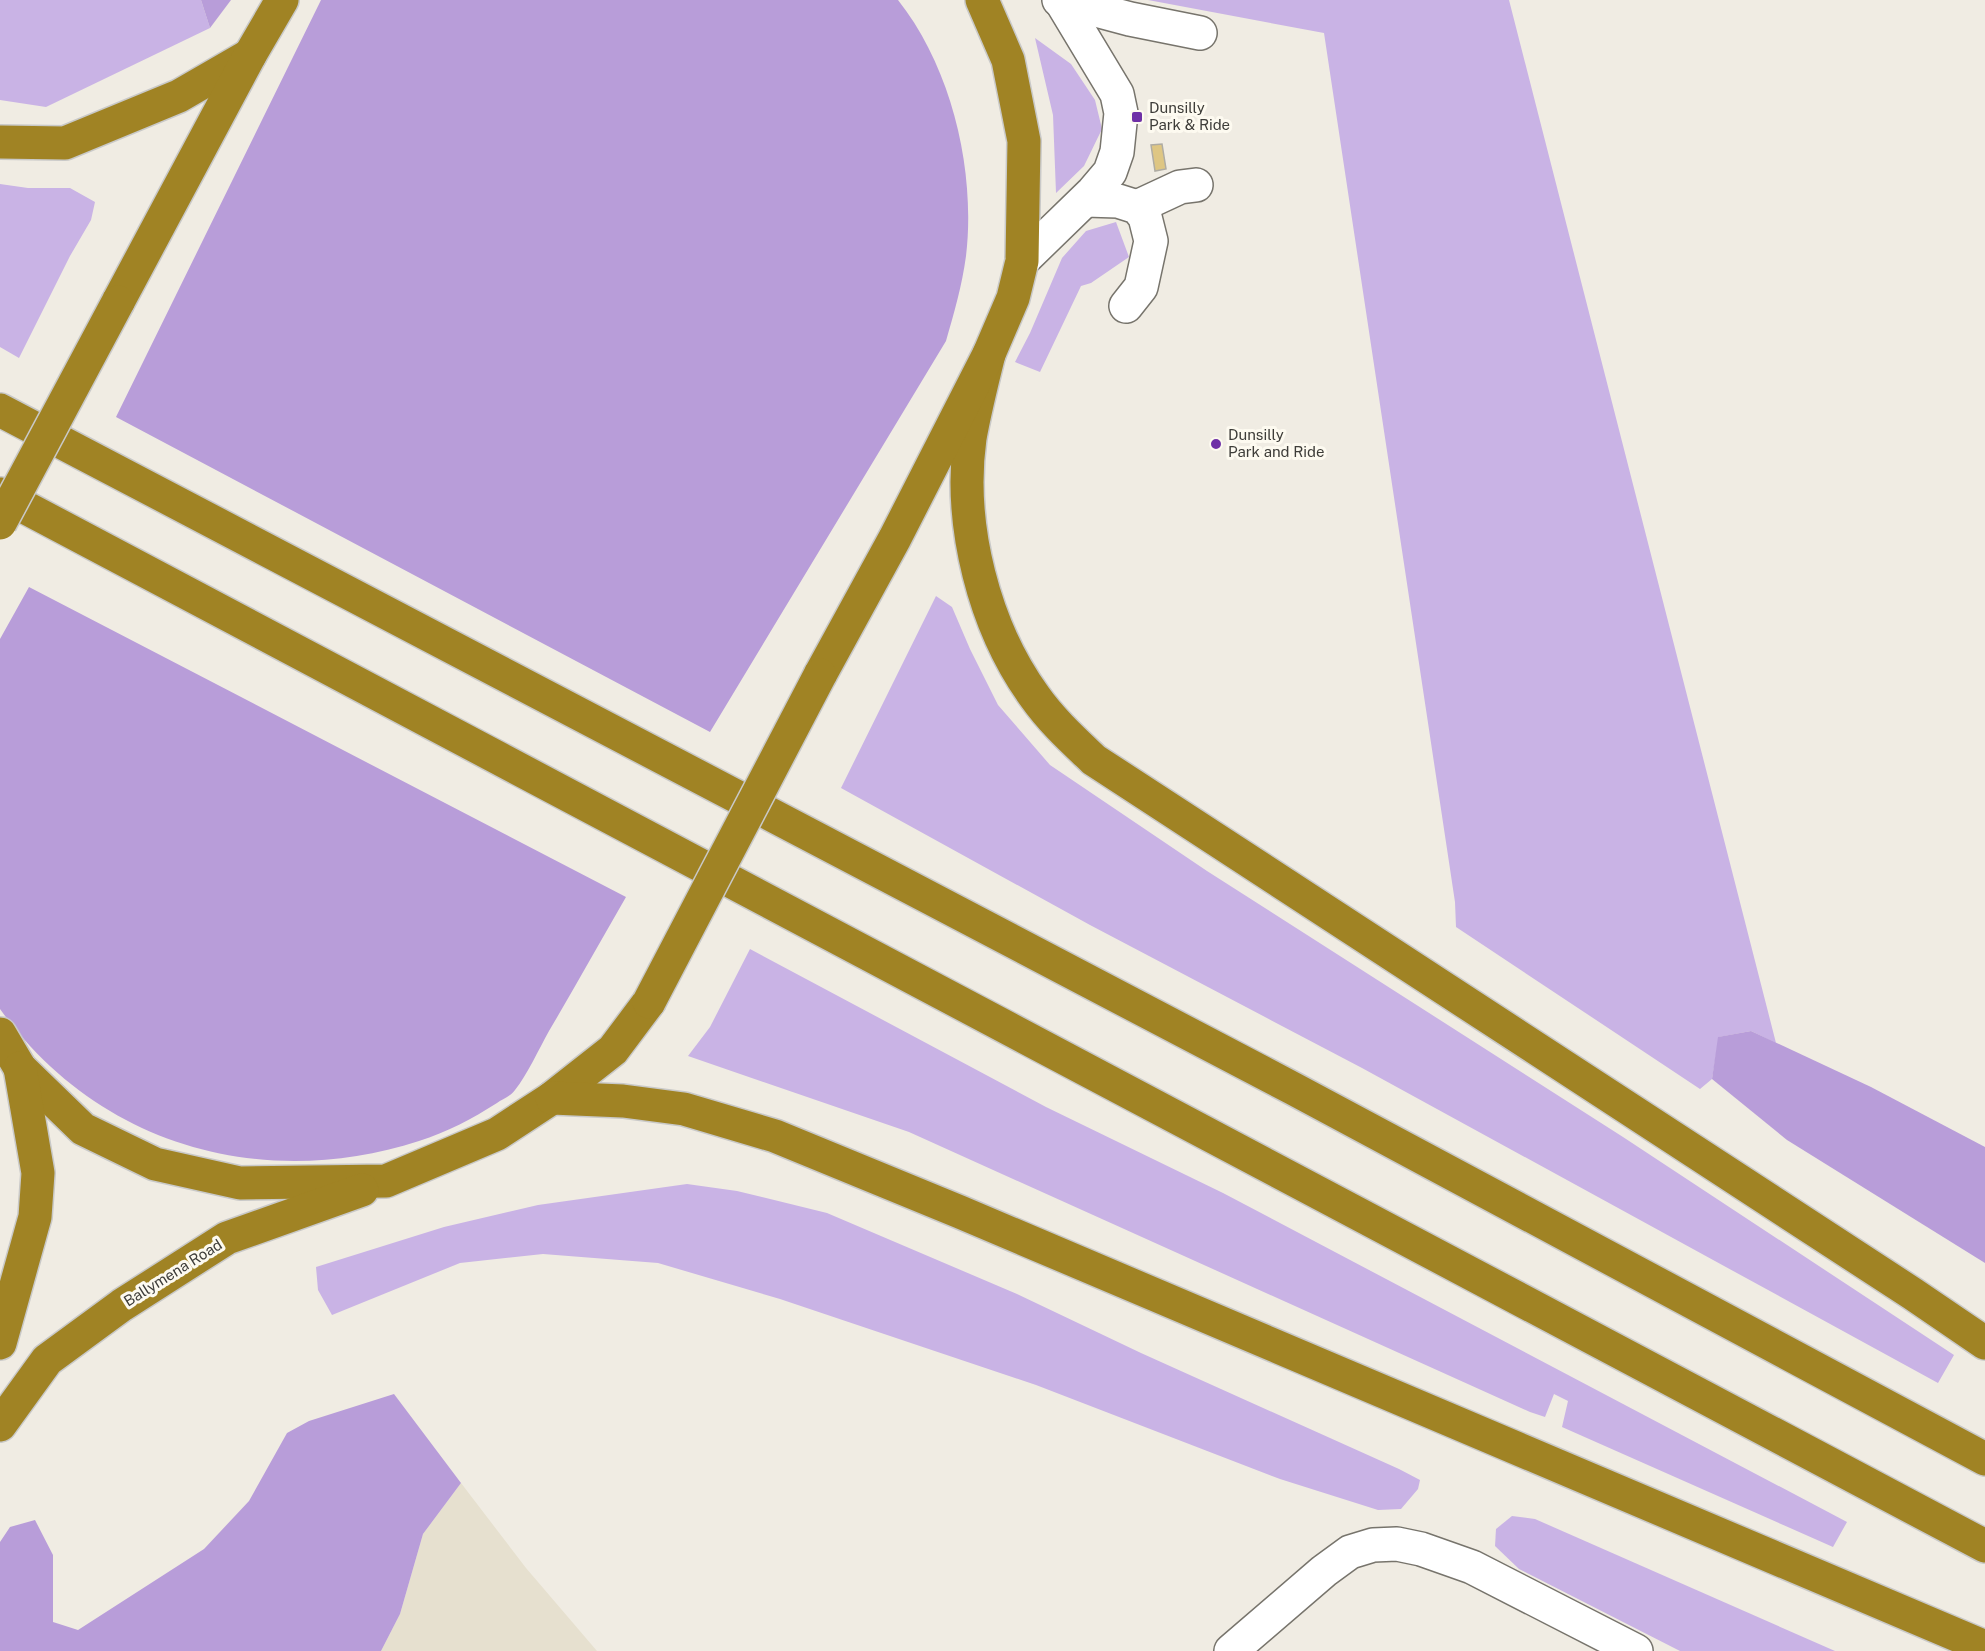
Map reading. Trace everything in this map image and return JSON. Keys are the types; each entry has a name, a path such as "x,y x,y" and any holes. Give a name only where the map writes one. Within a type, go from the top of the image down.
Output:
{"highway":[{"path":"0,523 250,55 282,0"},
{"path":"982,0 1008,60 1024,141 1022,261 1013,298 989,354 976,406 969,450 967,500 977,567 995,626 1015,666 1035,697 1061,729 1104,767 1985,1343"},
{"path":"0,142 65,143 179,96 250,55"},
{"name":"Ballymena Road","path":"0,1425 47,1360 122,1305 227,1238 386,1181 497,1134 552,1098 613,1050 649,1002 820,675 895,538 989,354"},
{"path":"0,410 1294,1089 1985,1459"},
{"path":"0,494 1985,1546"},
{"path":"0,1034 20,1068 83,1129 155,1164 240,1183 386,1181"},
{"path":"0,1343 35,1217 38,1173 20,1068"},
{"path":"552,1098 623,1101 684,1109 775,1136 960,1212 1985,1647"}],"street":[{"path":"1022,261 1086,200 1110,172 1117,152 1121,113 1117,94 1060,0"},
{"path":"1060,0 1130,19 1200,33"},
{"path":"1137,207 1180,187 1196,185"},
{"path":"1086,200 1118,201 1137,207 1145,217 1151,241 1141,287 1126,306"},
{"path":"1231,1651 1323,1571 1350,1552 1373,1545 1397,1544 1421,1549 1472,1567 1636,1651"}],"shaded area":[{"path":"0,0 201,0 210,28 46,107 0,100"},
{"path":"201,0 231,0 210,28"},
{"path":"321,0 898,0 917,27 933,57 946,88 956,122 967,190 966,256 946,341 710,732 116,417"},
{"path":"1148,0 1509,0 1776,1043 1751,1031 1719,1037 1712,1079 1700,1089 1456,927 1455,902 1324,33"},
{"path":"1035,38 1071,64 1095,100 1102,129 1084,166 1056,193 1053,115"},
{"path":"0,184 28,188 70,188 95,202 91,220 70,256 19,358 0,347"},
{"path":"1116,222 1129,257 1091,283 1081,286 1040,372 1015,362 1062,258 1086,231"},
{"path":"29,587 626,897 528,1069 509,1096 439,1134 360,1156 301,1161 243,1158 187,1145 134,1124 84,1094 39,1056 0,1009 0,639"},
{"path":"936,596 952,607 998,705 1050,765 1207,871 1623,1137 1954,1355 1938,1383 1362,1068 1090,925 841,788"},
{"path":"750,949 1046,1107 1223,1193 1847,1522 1833,1547 1562,1427 1568,1401 1554,1394 1545,1417 1530,1412 909,1132 688,1056 710,1027"},
{"path":"1751,1031 1871,1087 1985,1147 1985,1263 1787,1140 1712,1079 1718,1037"},
{"path":"687,1184 737,1191 827,1213 1017,1294 1141,1353 1399,1469 1420,1480 1418,1489 1401,1509 1378,1510 1280,1479 1036,1385 780,1299 658,1263 543,1254 460,1263 332,1315 318,1290 316,1267 444,1227 538,1205"},
{"path":"394,1394 461,1483 423,1534 400,1614 381,1651 0,1651 0,1542 10,1527 35,1520 53,1555 53,1622 78,1630 204,1549 249,1501 287,1433 309,1421"},
{"path":"461,1483 526,1568 597,1651 381,1651 400,1614 423,1534"},
{"path":"1512,1516 1535,1519 1835,1651 1680,1651 1519,1569 1495,1546 1496,1529"}],"building":[{"path":"1162,144 1166,169 1155,171 1151,145"}],"place":[{"name":"Dunsilly Park & Ride","path":"1137,117"},
{"name":"Dunsilly Park and Ride","path":"1216,444"}]}
